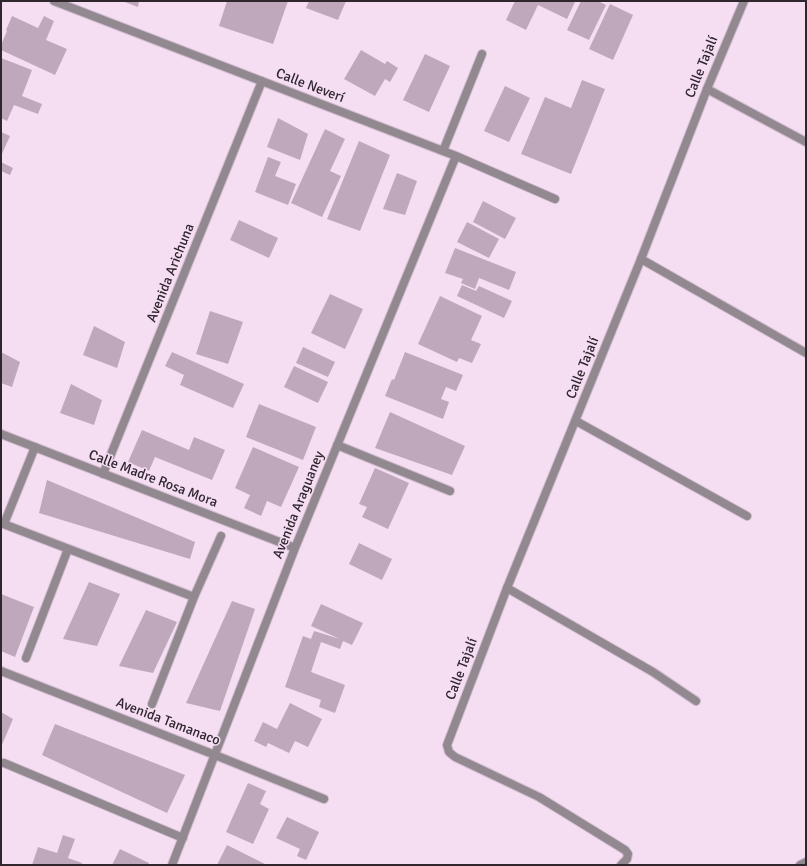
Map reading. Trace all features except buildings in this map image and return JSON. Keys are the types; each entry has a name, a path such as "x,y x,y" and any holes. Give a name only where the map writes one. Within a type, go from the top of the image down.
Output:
{"street":[{"name":"Calle Neverí","path":"54,1 456,156 555,199"},
{"name":"Calle Tajalí","path":"621,865 627,859 628,854 625,850 539,797 455,757 449,752 447,745 507,588 576,421 707,89 744,1"},
{"path":"443,151 482,54"},
{"name":"Avenida Arichuna","path":"104,474 262,81"},
{"path":"707,89 806,142"},
{"name":"Avenida Araguaney","path":"172,865 295,548 456,156"},
{"path":"641,259 806,353"},
{"path":"576,421 748,516"},
{"name":"Calle Madre Rosa Mora","path":"1,434 295,548"},
{"path":"337,446 450,491"},
{"path":"35,447 2,524 194,597"},
{"path":"152,704 194,597 221,536"},
{"path":"26,658 68,549"},
{"path":"507,588 653,672 696,701"},
{"name":"Avenida Tamanaco","path":"1,671 324,799"},
{"path":"4,763 183,838"},
{"path":"800,865 806,862"}]}
